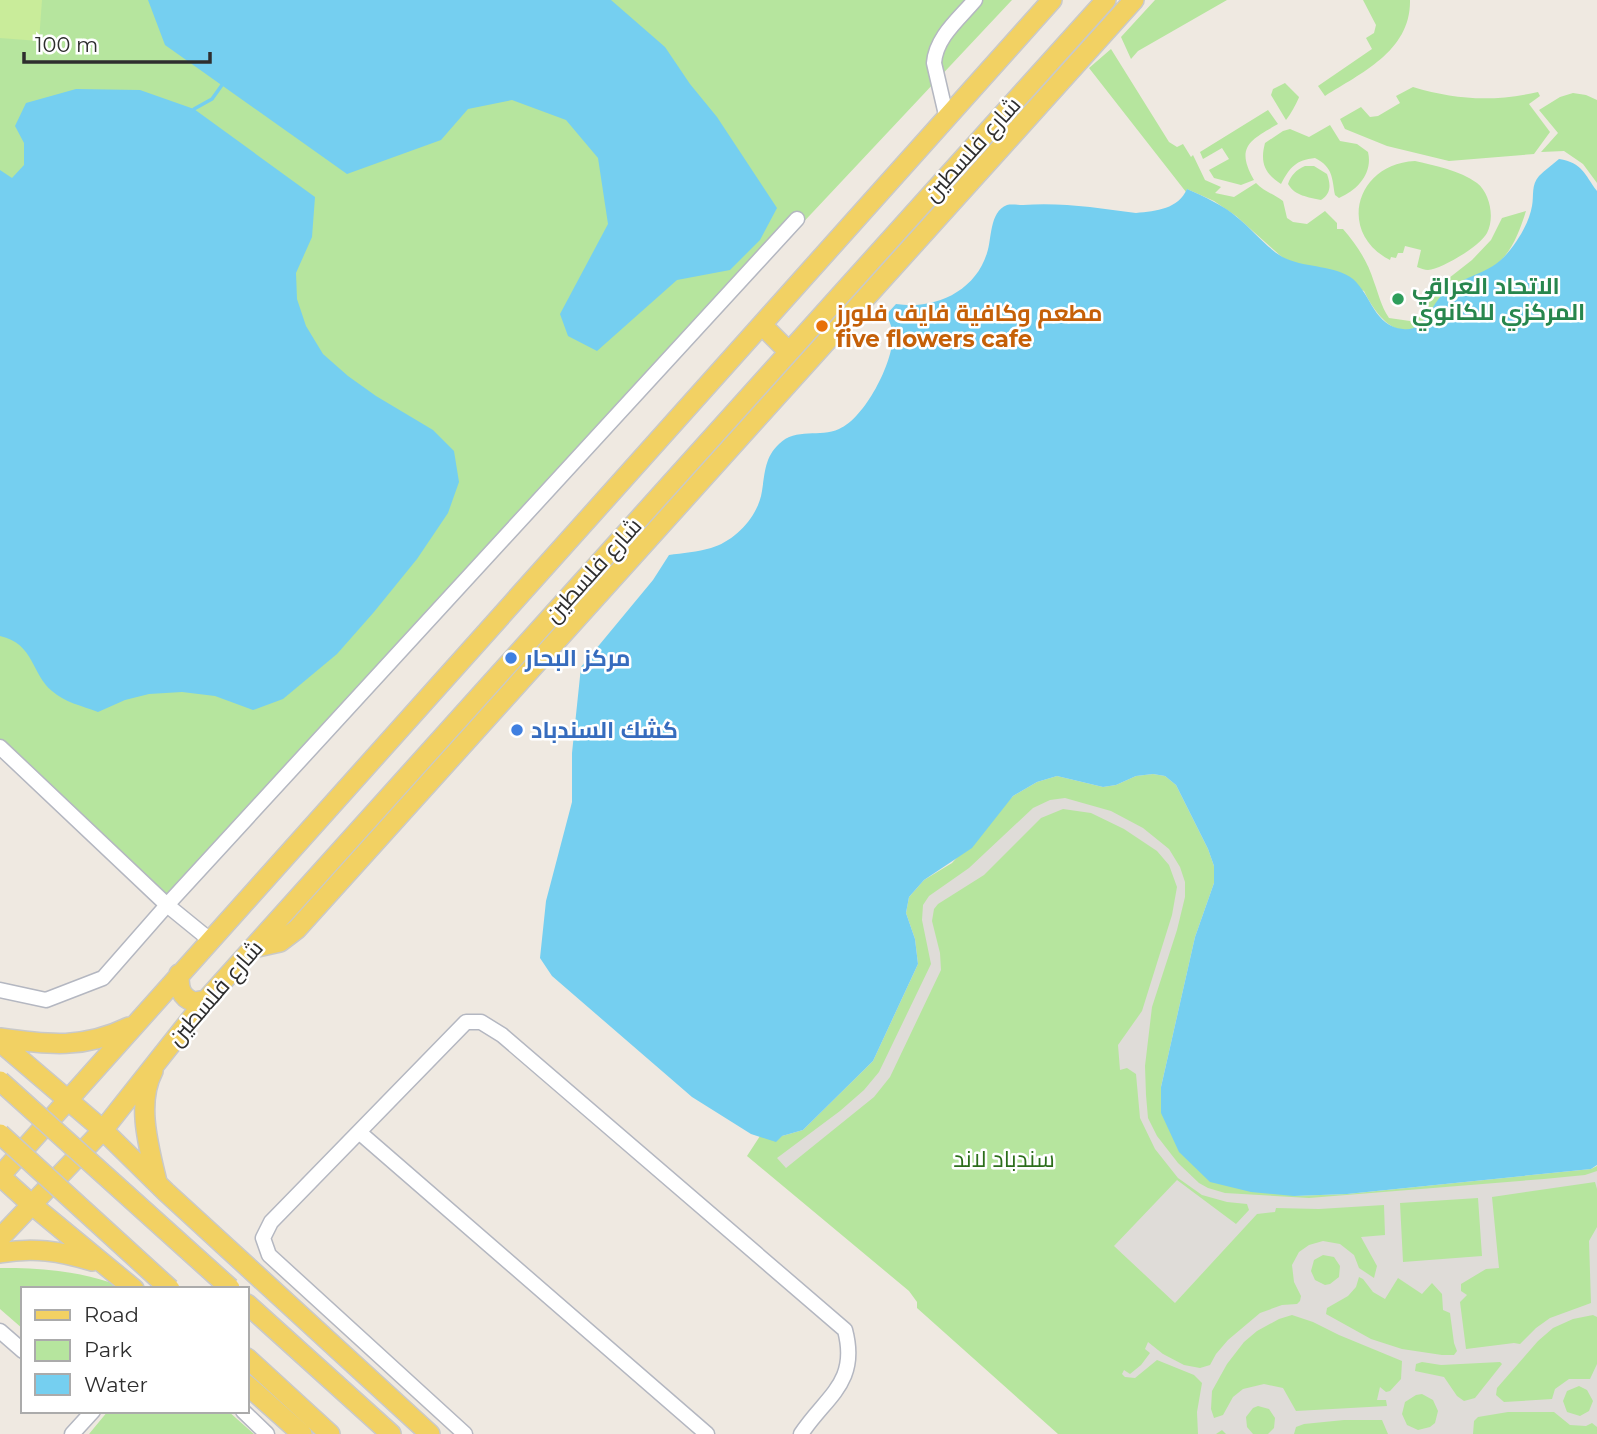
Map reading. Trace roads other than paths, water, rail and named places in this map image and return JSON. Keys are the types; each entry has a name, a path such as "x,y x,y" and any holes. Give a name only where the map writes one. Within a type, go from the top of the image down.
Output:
{"main road":[{"name":"شارع فلسطين","path":"0,1176 1052,0"},
{"name":"شارع فلسطين","path":"0,1238 103,1130 206,1000 1106,0"},
{"path":"253,948 280,942 297,929 1134,0"},
{"path":"762,325 789,352"},
{"path":"495,709 504,668"},
{"path":"179,974 179,989 183,996 194,1002 206,1000"},
{"path":"0,1040 64,1045 111,1036 133,1025"},
{"path":"0,1040 103,1130 430,1434"},
{"path":"157,1183 148,1142 146,1097 150,1077 161,1055"},
{"path":"0,1081 228,1287"},
{"path":"0,1134 168,1287"},
{"path":"0,1176 131,1287"},
{"path":"0,1253 27,1249 45,1250 102,1264"},
{"path":"248,1305 391,1434"},
{"path":"248,1359 330,1434"},
{"path":"248,1386 302,1434"}],"street":[{"path":"947,119 934,53 937,44 975,0"},
{"path":"0,990 46,1000 103,978 797,219"},
{"path":"0,747 167,905 210,940"},
{"path":"465,1434 269,1255 264,1238 271,1222 466,1022 481,1022 502,1035 845,1330 849,1352 843,1378 836,1393 801,1434"},
{"path":"359,1132 707,1434"},
{"path":"0,1331 21,1349"},
{"path":"72,1434 90,1413"},
{"path":"245,1413 267,1434"}],"water":[{"path":"148,0 611,0 665,47 717,117 777,208 760,240 730,270 677,280 597,351 568,336 560,314 608,224 598,158 566,120 512,100 468,109 441,140 347,174 165,45"},
{"path":"76,89 140,90 194,109 315,197 312,237 296,273 297,299 306,326 323,354 348,376 433,430 454,451 459,482 448,513 417,559 337,654 283,699 253,710 215,696 182,692 149,694 125,700 98,712 57,695 45,684 26,652 11,640 0,636 0,170 12,178 24,165 24,143 15,126 26,103"},
{"path":"1559,159 1578,166 1597,191 1597,1165 1591,1169 1347,1194 1294,1196 1251,1192 1210,1182 1179,1152 1161,1113 1161,1087 1195,937 1214,883 1214,866 1208,849 1176,785 1165,776 1136,776 1116,785 1103,787 1057,776 1037,782 1013,796 972,848 924,880 909,897 906,913 915,939 918,964 873,1061 803,1130 782,1136 776,1142 751,1134 692,1097 552,976 540,958 546,901 572,802 572,753 581,667 653,580 669,555 720,545 744,527 760,501 768,460 779,444 800,434 832,432 849,423 858,414 876,388 892,347 893,335 886,315 896,304 938,301 963,288 981,267 994,220 1001,208 1009,205 1051,204 1136,213 1172,205 1187,189 1232,213 1281,256 1346,274 1359,286 1379,316 1393,327 1410,329 1426,318 1448,289 1489,268 1504,257 1528,220 1536,179"}],"waterway":[{"path":"194,109 212,99 222,85"}],"place":[{"name":"الاتحاد العراقي المركزي للكانوي","path":"1398,299"},
{"name":"مطعم وكافية فايف فلورز five flowers cafe","path":"822,326"},
{"name":"مركز البحار","path":"511,658"},
{"name":"كشك السندباد","path":"517,730"}],"park label":[{"name":"سندباد لاند","path":"1004,1159"}]}
